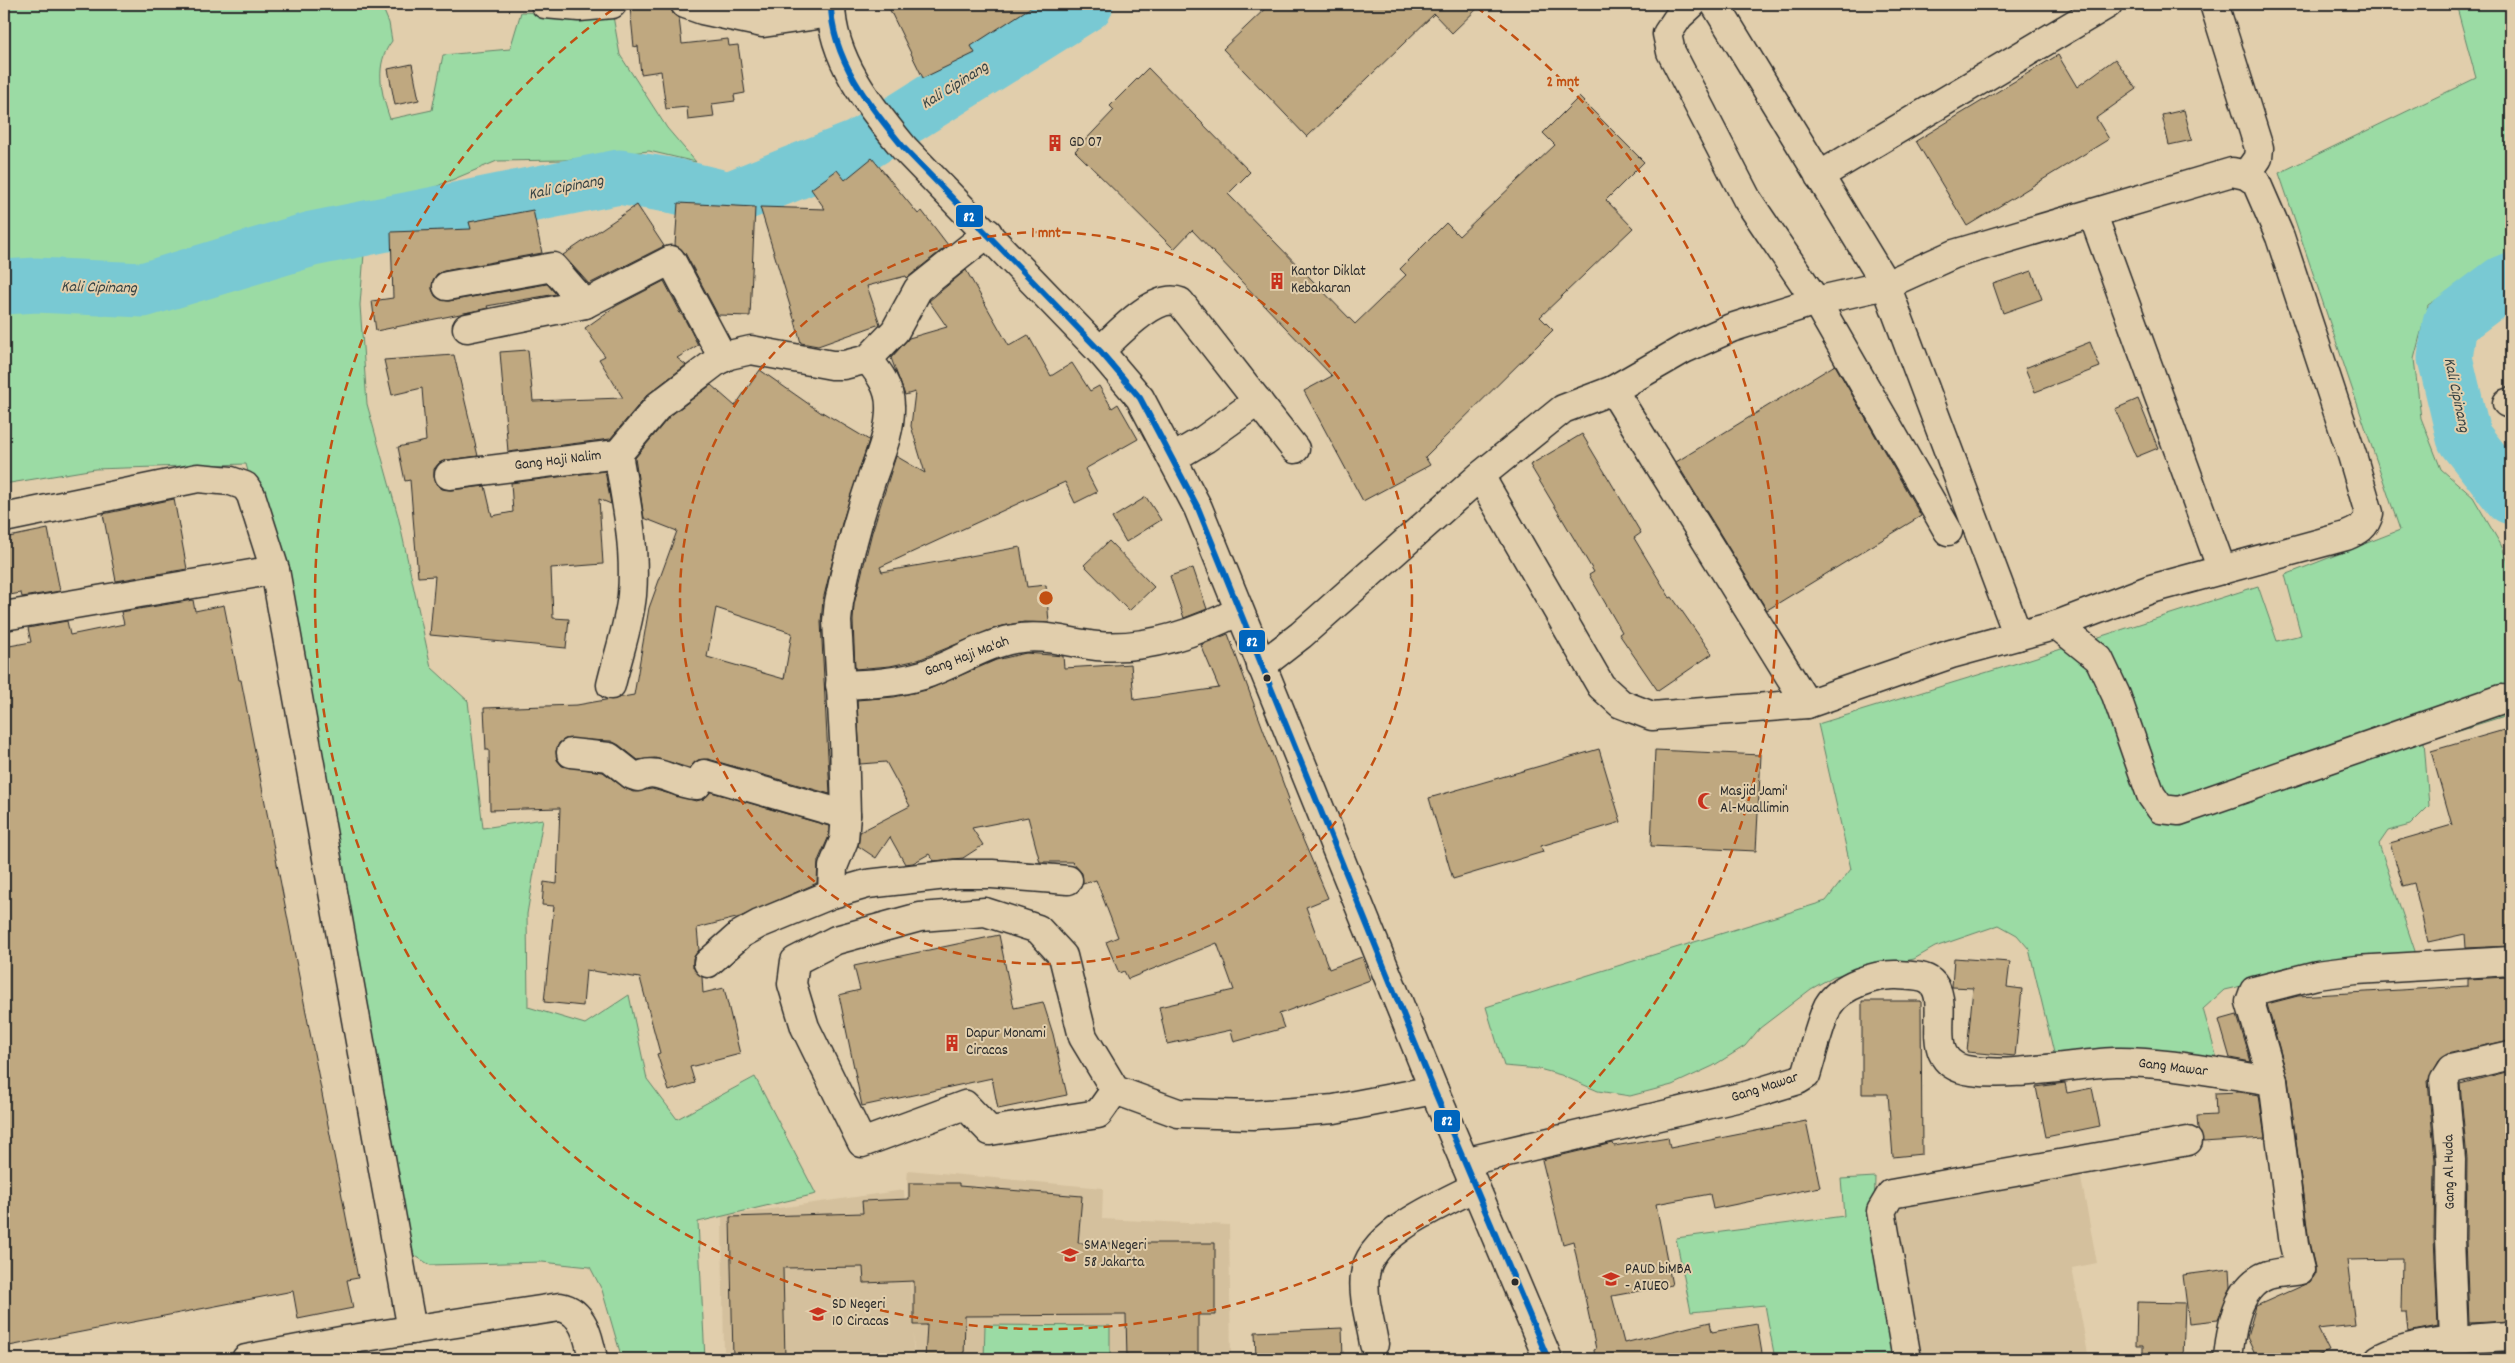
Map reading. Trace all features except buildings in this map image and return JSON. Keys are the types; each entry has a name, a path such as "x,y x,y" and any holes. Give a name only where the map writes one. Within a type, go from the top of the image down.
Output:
{"street":[{"path":"545,4 579,8 612,4"},
{"path":"685,4 702,10 763,23 831,9 844,56 863,95 904,148 1100,351 1144,404 1198,508 1434,1090 1548,1359"},
{"path":"1692,4 1679,16 1667,34 1667,43 1671,52 1748,199 1816,301 1948,531"},
{"path":"1715,4 1886,285 2018,636"},
{"path":"1819,176 2108,4"},
{"path":"2214,4 2259,148 2258,158 2246,175"},
{"path":"1261,666 1301,635 1480,476 1563,409 1613,390 1684,349 1715,335 1816,301 1886,285 1954,254 2092,215 2232,172 2246,175 2256,182 2280,237 2352,455 2369,513 2367,521 2360,530 2346,536 2151,589 2057,625 1951,654 1807,704 1652,716 1620,704 1602,686 1480,476"},
{"path":"2092,215 2222,570"},
{"path":"832,894 834,867 844,840 846,815 837,621 839,602 869,485 886,438 890,406 888,390 868,359 895,331 918,289 988,233"},
{"path":"467,328 586,304 671,260 723,358"},
{"path":"447,286 553,267 586,304"},
{"path":"1100,351 1129,323 1152,307 1176,300 1295,449"},
{"name":"Gang Haji Nalim","path":"450,476 618,454 659,405 723,358 751,350 832,365 844,365 868,359"},
{"path":"1613,390 1807,704"},
{"path":"1173,458 1205,439 1258,401"},
{"path":"612,684 632,597 633,579 629,517 618,454"},
{"path":"4,518 198,478 231,481 245,486 251,495 275,570 412,1330"},
{"path":"4,616 275,570"},
{"name":"Gang Haji Ma'ah","path":"840,685 870,684 923,675 980,649 1014,639 1036,636 1062,638 1101,646 1156,642 1211,626 1239,611"},
{"path":"2057,625 2098,659 2116,695 2151,795 2161,809 2179,811 2502,699"},
{"path":"571,753 610,757 632,775 638,777 646,772 655,773 689,786 697,786 704,774 846,815"},
{"path":"708,963 741,934 832,894 867,884 955,874 992,874 1068,880"},
{"path":"1115,1090 1098,1114 990,1131 965,1105 862,1142 805,1027 792,984 795,961 836,940 920,916 985,912 1038,929 1063,956 1083,1037 1115,1090 1178,1113 1253,1114 1334,1109 1434,1090"},
{"path":"2228,1359 2236,1313 2248,1288 2268,1276 2300,1270 2294,1245 2273,1081 2250,1002 2251,996 2258,988 2317,975 2356,970 2511,961"},
{"name":"Gang Mawar","path":"1470,1175 1798,1080 1806,1074 1829,1005 1841,992 1876,976 1917,977 1930,981 1937,991 1940,1042 1946,1058 1953,1066 1972,1071 1997,1072 2117,1062 2156,1065 2273,1081"},
{"name":"Gang Al Huda","path":"2454,1340 2450,1238 2451,1160 2444,1080 2451,1069 2511,1055"},
{"path":"1908,1359 1881,1211 1891,1194 2188,1141"},
{"path":"1374,1344 1365,1276 1369,1259 1383,1240 1438,1206 1470,1175"},
{"path":"246,1359 560,1306 571,1310 580,1320 589,1342 593,1359"},
{"path":"2379,1359 2390,1352 2454,1340 2511,1336"}],"shaded area":[{"name":"SMA Negeri 58 Jakarta","path":"908,1170 1103,1188 1102,1219 1229,1225 1231,1359 915,1359 913,1334 914,1359 724,1359 722,1216 904,1190 912,1310"},
{"path":"2080,1173 2097,1263 2072,1268 2089,1359 1909,1359 1881,1211"}],"green space":[{"path":"4,4 381,4 389,23 392,41 386,50 381,69 382,89 390,119 432,110 443,55 510,49 521,12 613,16 620,55 667,128 696,162 649,151 563,160 497,161 416,195 366,228 360,305 367,404 398,516 431,667 468,701 483,828 543,819 527,914 528,1007 585,1024 629,995 647,1079 677,1119 755,1077 816,1194 698,1222 705,1359 622,1359 602,1290 590,1267 542,1262 430,1265 396,1244 288,621 246,464 95,469 4,484"},
{"path":"2456,4 2511,4 2511,253 2428,305 2414,359 2421,418 2441,469 2473,497 2501,545 2511,569 2511,714 2424,741 2429,806 2410,825 2388,831 2379,844 2417,957 2319,968 2224,990 2203,1009 2218,1062 2055,1057 2029,949 2017,935 1999,925 1935,947 1914,959 1834,976 1811,989 1760,1028 1745,1046 1713,1066 1672,1085 1630,1096 1598,1091 1561,1075 1539,1069 1504,1066 1486,1007 1826,901 1851,869 1818,724 2258,586 2277,641 2301,635 2285,575 2400,530 2279,173 2476,78"},
{"path":"1875,1177 1874,1219 1899,1359 1775,1359 1765,1305 1691,1312 1676,1238 1844,1216 1841,1179"},
{"path":"985,1325 1110,1326 1110,1359 984,1359"}],"waterway":[{"name":"Kali Cipinang","path":"4,287 36,285 143,290 312,239 619,177 675,186 729,199 859,147 1086,4"},
{"name":"Kali Cipinang","path":"2511,280 2503,283 2450,323 2445,358 2464,438 2511,497"}],"transit line":[{"name":"82","path":"831,4 833,24 845,63 866,99 891,133 1100,351 1140,398 1198,508 1434,1090 1548,1359"}],"place":[{"name":"GD 07","path":"1055,143"},
{"name":"Kantor Diklat Kebakaran","path":"1277,281"},
{"name":"Masjid Jami' Al-Muallimin","path":"1706,801"},
{"name":"Dapur Monami Ciracas","path":"952,1043"},
{"name":"SMA Negeri 58 Jakarta","path":"1070,1255"},
{"name":"PAUD biMBA - AIUEO","path":"1611,1279"},
{"name":"SD Negeri 10 Ciracas","path":"818,1314"}]}
